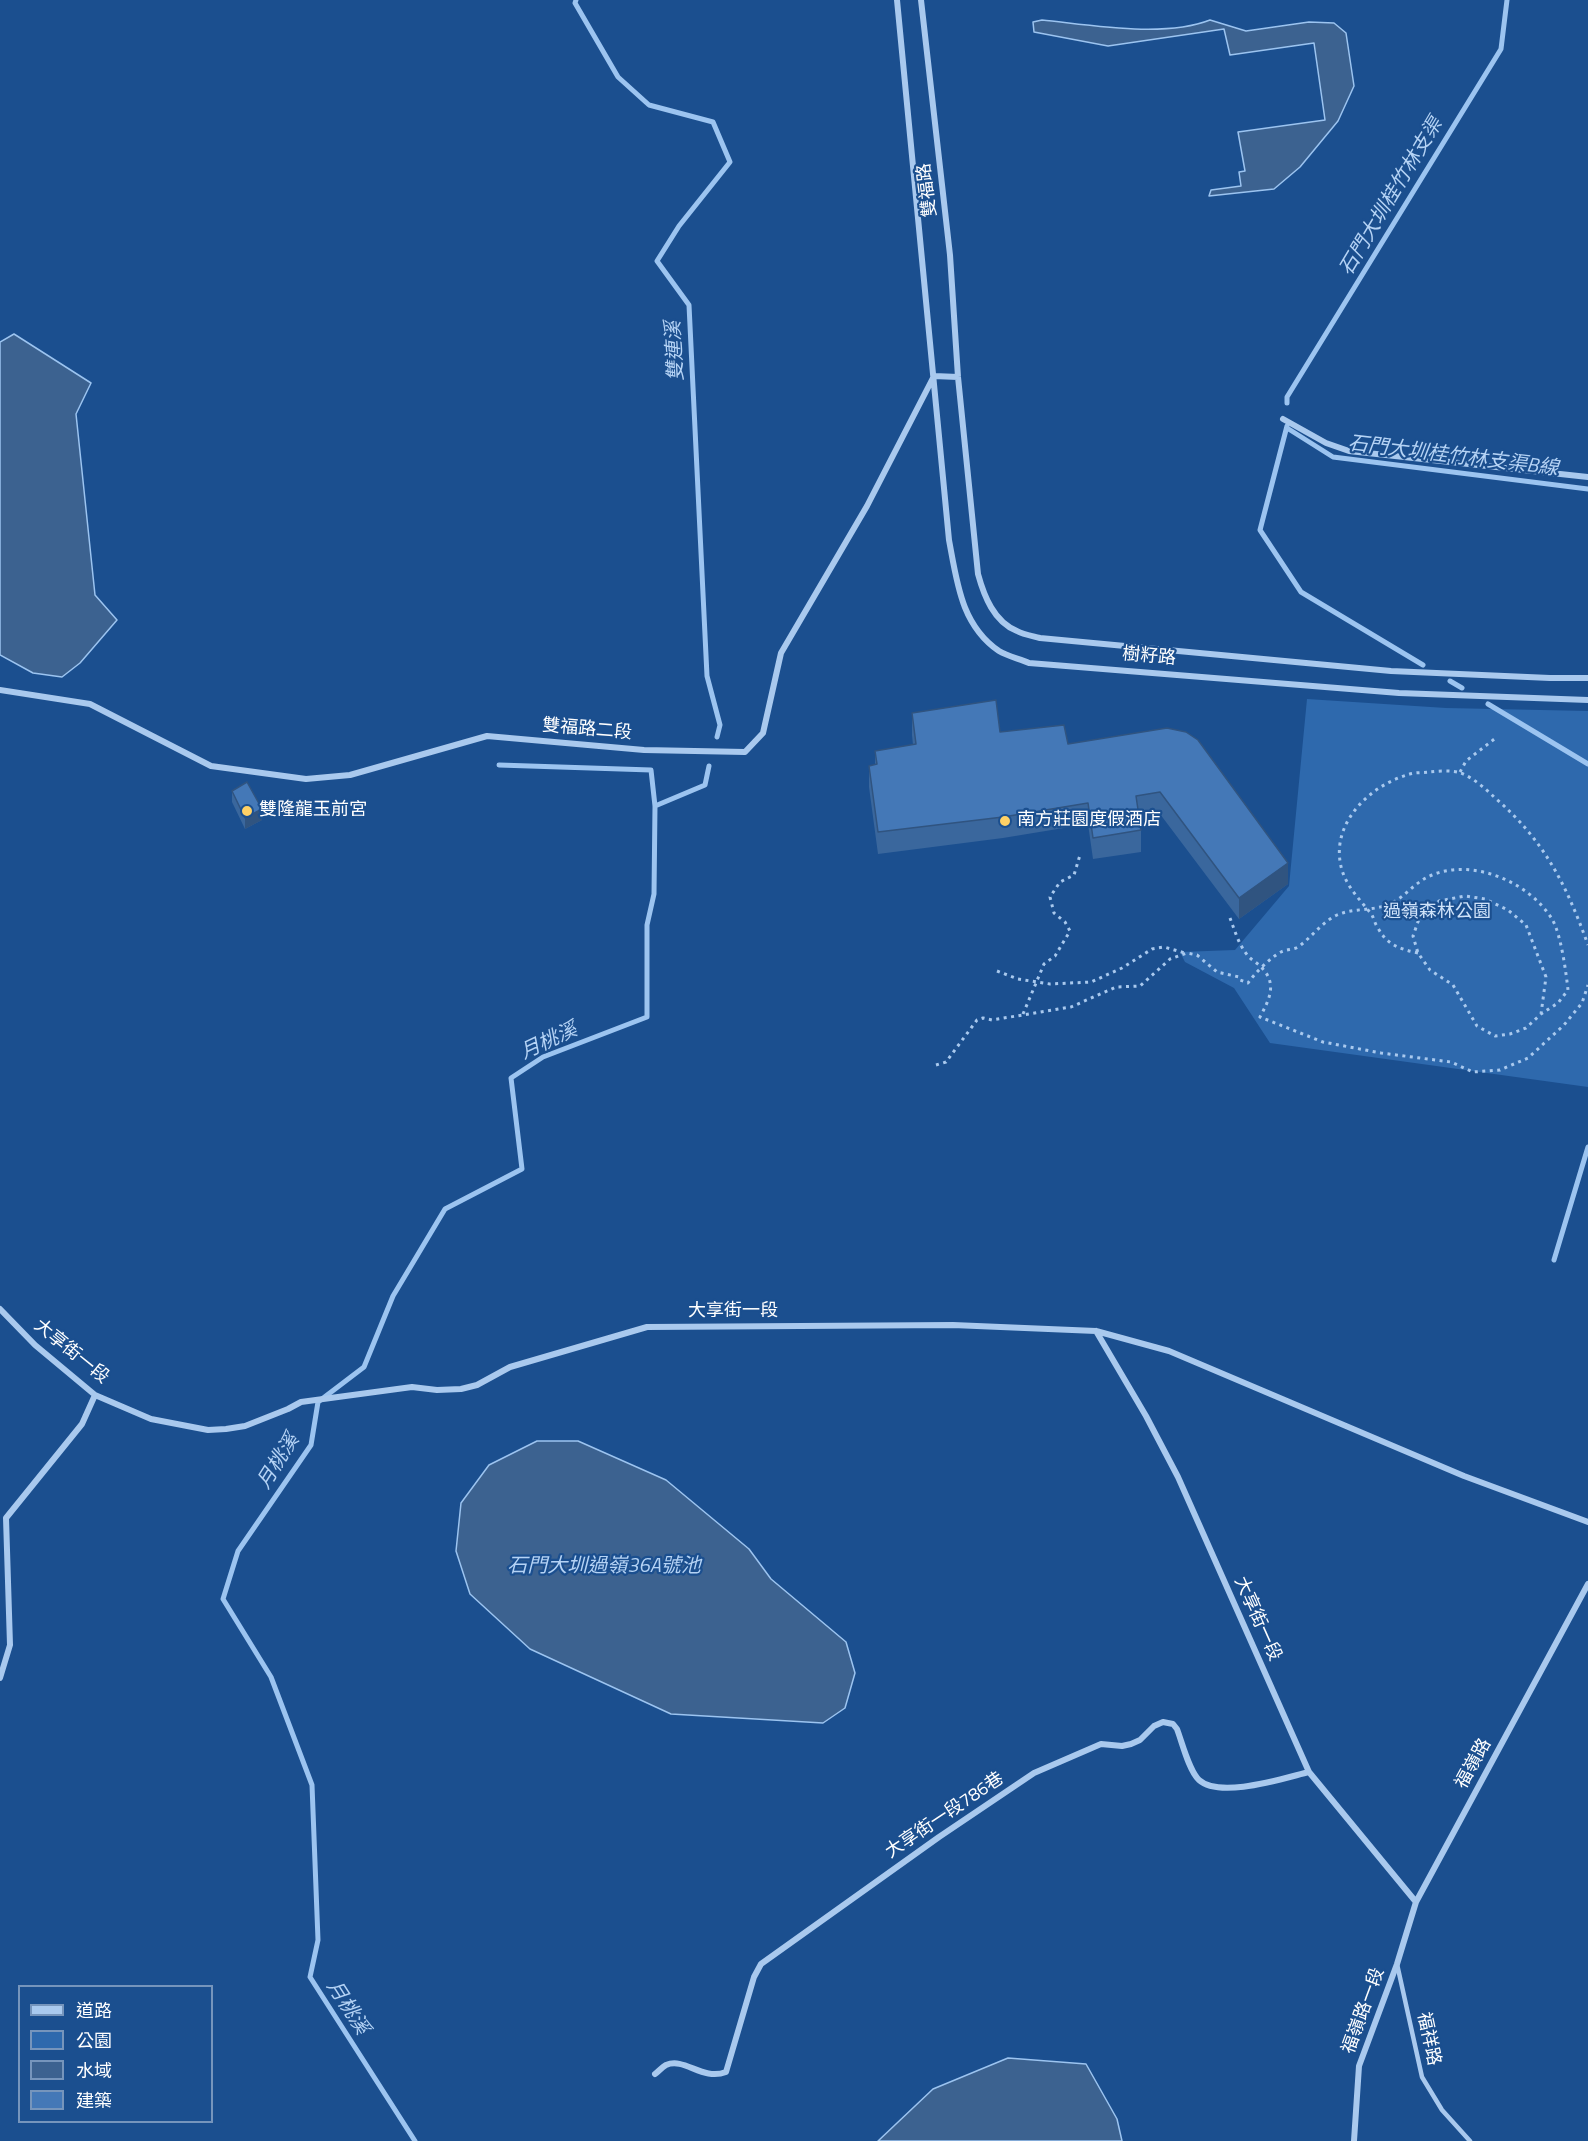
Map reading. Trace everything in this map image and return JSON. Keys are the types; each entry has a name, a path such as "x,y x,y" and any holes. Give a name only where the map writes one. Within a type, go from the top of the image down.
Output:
{"street":[{"name":"樹籽路","path":"897,0 949,540 960,594 966,613 976,630 1000,651 1029,663 1399,693 1588,700"},
{"name":"雙福路","path":"921,0 950,255 958,377"},
{"path":"934,376 958,377"},
{"name":"雙福路二段","path":"0,690 90,704 210,766 306,779 350,775 487,736 644,750 745,752 763,733 781,653 867,506 934,376"},
{"name":"樹籽路","path":"958,377 978,574 983,595 995,613 1015,631 1040,638 1391,671 1588,678"},
{"path":"1283,418 1326,444 1349,451 1588,477"},
{"name":"大享街一段","path":"0,1309 35,1345 95,1395 152,1419 208,1430 245,1426 301,1402 412,1387 437,1390 461,1389 477,1385 510,1367 647,1327 953,1325 1096,1331 1169,1351 1464,1476 1588,1522"},
{"name":"大享街一段","path":"1096,1331 1146,1416 1178,1478 1309,1772 1416,1902"},
{"path":"0,1678 10,1645 3,1519 82,1424 95,1395"},
{"name":"福嶺路","path":"1397,1964 1416,1902 1588,1584"},
{"name":"大享街一段786巷","path":"655,2074 667,2065 679,2064 712,2076 726,2072 754,1977 762,1964 939,1837 1034,1773 1101,1744 1122,1746 1131,1744 1140,1740 1154,1726 1164,1722 1173,1724 1177,1729 1193,1771 1205,1784 1219,1788 1235,1788 1309,1772"},
{"name":"福嶺路一段","path":"1354,2141 1359,2066 1397,1964"}],"lane":[{"name":"福祥路","path":"1397,1964 1422,2077 1442,2109 1470,2141"}],"path":[{"path":"1460,772 1466,761 1497,737"},
{"path":"1418,953 1401,949 1386,941 1372,916 1345,880 1339,852 1345,824 1370,795 1391,781 1408,774 1439,771 1460,772 1482,786 1537,840 1556,869 1577,913 1588,945"},
{"path":"1023,1015 1044,963 1054,956 1070,931 1065,922 1054,913 1050,897 1060,882 1074,876 1080,855"},
{"path":"997,970 1018,979 1050,984 1091,982 1122,968 1152,949 1164,947 1197,955 1217,972 1239,977 1240,980 1248,983 1281,952 1296,949 1324,924 1338,915 1376,909 1395,903 1417,882 1433,874 1475,870 1501,877 1523,889 1553,920 1568,990 1558,1003 1526,1028 1510,1034 1495,1036 1477,1026 1453,985 1430,970 1418,953 1413,936 1419,919 1439,901 1466,896 1485,899 1508,910 1526,925 1546,977 1541,1014"},
{"path":"1230,918 1236,935 1249,957 1263,968 1270,980 1272,993 1260,1017 1323,1042 1451,1062 1473,1072 1500,1070 1528,1058 1564,1025 1582,1003 1588,985"},
{"path":"936,1065 946,1062 977,1020 1071,1007 1116,987 1140,986 1170,959 1187,953"}],"green space":[{"name":"過嶺森林公園","path":"1307,699 1446,708 1588,711 1588,1087 1270,1043 1234,988 1185,962 1180,952 1235,950 1289,886"}],"water":[{"path":"1042,20 1127,29 1150,29 1192,25 1210,20 1246,31 1309,22 1334,23 1346,33 1354,86 1338,121 1300,167 1274,189 1209,196 1211,190 1241,186 1239,172 1245,171 1238,132 1325,120 1314,43 1230,55 1224,29 1108,46 1034,32 1033,22"},
{"path":"14,334 91,383 76,414 95,595 117,620 80,663 62,677 33,673 0,655 0,342"},
{"name":"石門大圳過嶺36A號池","path":"537,1441 578,1441 666,1480 749,1549 771,1579 846,1642 855,1673 845,1708 823,1723 671,1714 530,1649 470,1594 456,1551 461,1503 489,1465"},
{"path":"1008,2058 1086,2064 1117,2119 1122,2141 878,2141 933,2089"}],"building":[{"name":"南方莊園度假酒店","path":"996,700 1000,732 1064,725 1068,744 1167,728 1186,732 1198,740 1288,863 1239,898 1160,792 1136,796 1141,830 1093,838 1088,803 1003,817 878,832 869,766 877,764 875,751 916,744 912,713"},
{"path":"247,782 262,809 245,818 232,791"}],"waterway":[{"name":"雙連溪","path":"576,0 575,3 618,77 649,105 713,122 730,162 679,226 657,261 689,305 707,676 720,725 717,737"},
{"name":"石門大圳桂竹林支渠","path":"1287,403 1287,397 1501,49 1507,0"},
{"path":"1287,426 1260,530 1301,592 1423,665"},
{"name":"石門大圳桂竹林支渠B線","path":"1287,428 1333,457 1588,489"},
{"path":"1450,681 1462,688"},
{"path":"1488,704 1588,764"},
{"name":"月桃溪","path":"415,2141 310,1977 318,1940 312,1785 271,1677 223,1599 238,1551 311,1445 318,1402 364,1367 393,1296 445,1209 522,1169 511,1078 543,1057 647,1017 647,925 654,894 655,806 651,770 499,765"},
{"name":"雙連溪","path":"655,806 705,785 709,766"},
{"path":"1554,1260 1588,1147"}],"place":[{"name":"雙隆龍玉前宮","path":"247,811"},
{"name":"南方莊園度假酒店","path":"1005,821"}]}
